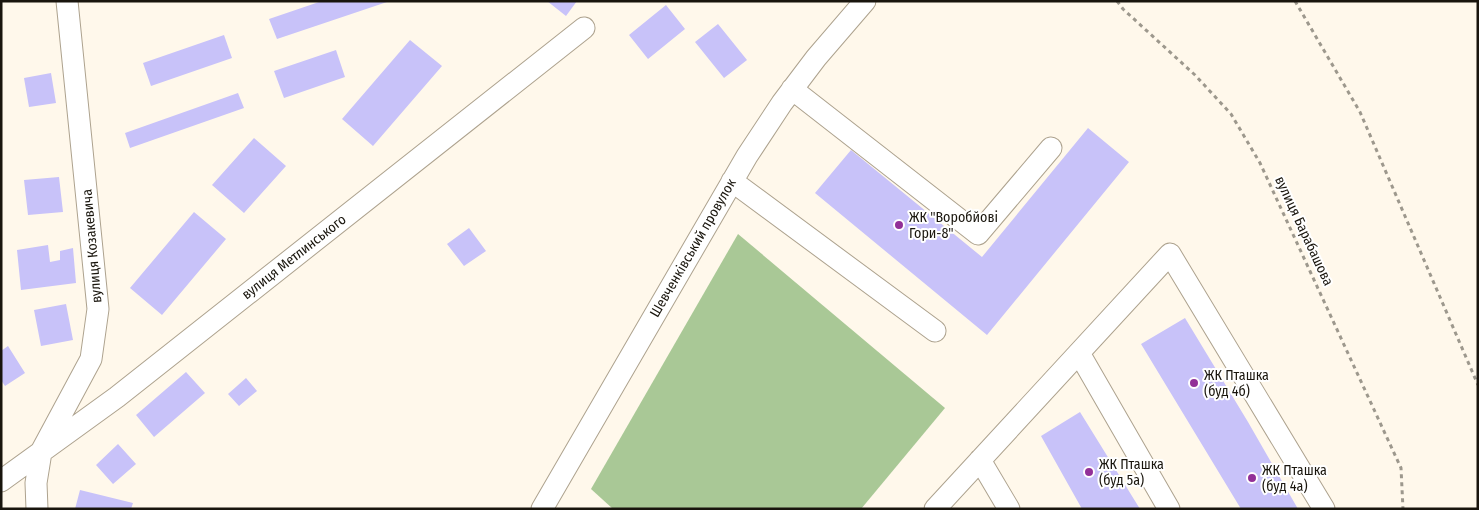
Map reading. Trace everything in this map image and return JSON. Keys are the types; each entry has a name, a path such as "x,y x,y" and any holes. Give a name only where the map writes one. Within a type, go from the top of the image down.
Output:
{"street":[{"name":"вулиця Козакевича","path":"37,509 36,483 41,452 91,359 98,309 67,1"},
{"name":"Шевченківський провулок","path":"542,509 579,442 747,156 792,89 865,1"},
{"name":"вулиця Метлинського","path":"1,481 125,391 584,28"},
{"path":"792,89 978,234 1051,148"},
{"path":"732,181 935,331"},
{"path":"935,509 1170,254 1324,509"},
{"path":"1079,353 1169,509"},
{"path":"980,460 1009,509"}],"path":[{"name":"вулиця Барабашова","path":"1117,1 1123,9 1195,75 1231,114 1260,163 1401,468 1403,509"},
{"path":"1295,1 1360,112 1478,385"}],"green space":[{"path":"738,234 945,408 861,509 613,509 591,489"}],"building":[{"path":"322,1 387,2 277,39 269,19"},
{"path":"547,1 577,1 566,16"},
{"path":"666,5 685,29 648,59 629,35"},
{"path":"718,24 747,60 724,78 695,42"},
{"path":"224,35 232,58 151,86 143,63"},
{"path":"410,40 442,66 373,146 342,119"},
{"path":"336,50 345,77 284,98 274,71"},
{"path":"51,73 56,103 29,107 24,78"},
{"path":"238,93 244,108 130,148 125,133"},
{"path":"1088,128 1129,162 987,335 815,193 851,150 982,257"},
{"path":"254,138 286,166 244,213 212,185"},
{"path":"59,177 63,212 28,215 24,180"},
{"path":"194,212 226,239 162,315 130,288"},
{"path":"469,228 486,251 464,266 447,244"},
{"path":"48,245 50,262 60,260 60,251 73,248 76,283 21,290 17,250"},
{"path":"66,304 73,340 41,346 34,310"},
{"path":"1185,318 1298,509 1241,509 1141,344"},
{"path":"8,346 25,373 5,386 1,380 1,351"},
{"path":"186,372 205,393 154,437 136,415"},
{"path":"246,378 257,391 239,406 228,394"},
{"name":"ЖК Пташка (буд 5а)","path":"1080,412 1140,509 1082,509 1041,436"},
{"path":"118,444 136,464 113,484 96,465"},
{"path":"80,490 133,503 131,509 75,509"}],"place":[{"name":"ЖК \"Воробйові Гори-8\"","path":"899,225"},
{"name":"ЖК Пташка (буд 4б)","path":"1194,383"},
{"name":"ЖК Пташка (буд 5а)","path":"1089,472"},
{"name":"ЖК Пташка (буд 4а)","path":"1252,478"}]}
